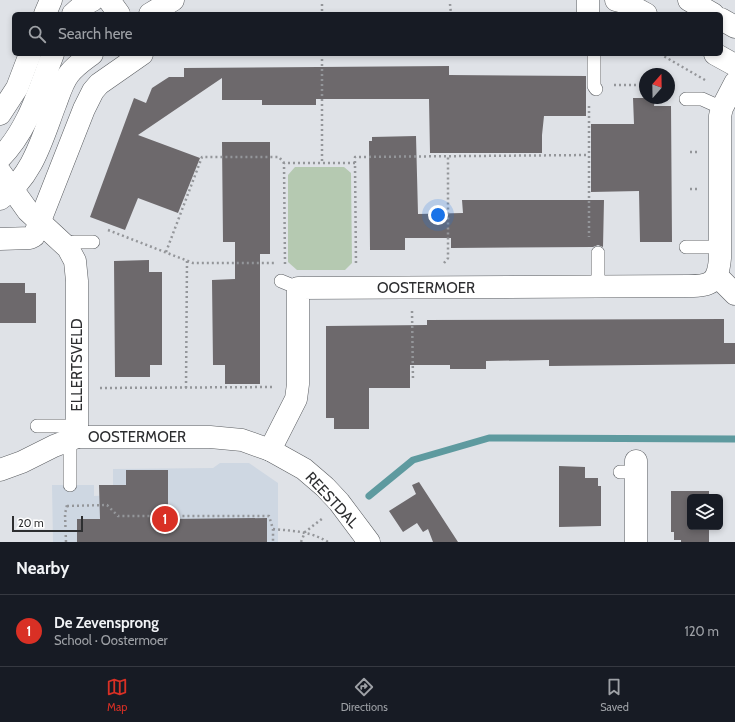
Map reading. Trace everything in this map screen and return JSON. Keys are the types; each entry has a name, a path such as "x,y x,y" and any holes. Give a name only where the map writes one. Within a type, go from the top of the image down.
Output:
{"street":[{"path":"46,12 51,0"},
{"path":"75,12 93,0"},
{"path":"109,0 118,12"},
{"path":"153,12 172,0"},
{"path":"588,0 588,12"},
{"path":"616,0 624,2 642,12"},
{"path":"689,0 710,12"},
{"path":"723,20 735,27"},
{"path":"0,114 17,88 29,56"},
{"path":"0,158 8,150 25,124 52,56"},
{"path":"6,194 26,174 37,152 66,79 76,66 89,56"},
{"path":"0,239 30,238 34,236 84,109 93,91 99,84 139,56"},
{"path":"719,56 735,65"},
{"path":"735,83 722,108 720,122 720,247 717,276 735,294"},
{"name":"ELLERTSVELD","path":"0,172 6,194 28,211 68,248 75,261 77,273 75,434"},
{"name":"OOSTERMOER","path":"288,279 598,287 703,286 713,281 717,276"},
{"path":"270,450 297,395 298,384 288,279"},
{"path":"0,470 22,462 75,434"},
{"name":"OOSTERMOER","path":"75,434 225,438 249,442 270,450"},
{"name":"REESTDAL","path":"270,450 304,469 325,487 344,507 369,542"},
{"path":"627,468 636,542"}],"lane":[{"path":"594,56 594,86 596,89"},
{"path":"686,99 702,99 722,108"},
{"path":"68,248 74,242 93,242"},
{"path":"686,247 720,247"},
{"path":"598,253 598,287"},
{"path":"37,426 75,434 70,485"}],"path":[{"path":"322,4 322,12"},
{"path":"450,4 450,12"},
{"path":"322,56 322,163"},
{"path":"663,56 710,83"},
{"path":"610,85 639,85"},
{"path":"589,104 589,238"},
{"path":"356,267 355,157 589,155"},
{"path":"448,156 448,254"},
{"path":"166,252 202,157 280,157 284,163 288,279"},
{"path":"284,163 355,162"},
{"path":"108,230 193,263 280,263"},
{"path":"186,388 187,260"},
{"path":"412,317 413,381"},
{"path":"95,388 281,387"},
{"path":"66,542 65,514 70,485"},
{"path":"67,506 107,505 118,516 269,516 273,529 273,542"},
{"path":"301,542 305,532 322,519"},
{"path":"273,529 305,532 315,535 328,542"}],"shaded area":[{"path":"220,463 249,463 278,483 278,542 53,542 52,485 94,485 94,496 113,495 113,469 213,468"}],"green space":[{"path":"295,167 344,167 351,173 352,263 345,270 297,270 288,262 288,175"}],"building":[{"path":"449,66 449,75 586,76 586,116 544,116 542,153 430,153 429,99 316,99 316,105 262,105 262,100 222,100 222,78 138,135 200,158 178,213 138,198 125,230 90,217 134,98 146,103 152,88 169,77 184,77 184,68"},
{"path":"633,98 639,98 639,104 671,106 672,242 640,242 639,191 591,192 591,124 634,124"},
{"path":"416,136 418,214 463,213 462,200 604,200 603,247 598,245 593,247 451,248 451,238 405,238 405,250 370,250 369,141 372,141 372,137"},
{"path":"222,142 270,142 270,254 260,254 260,384 225,384 225,365 213,365 212,280 235,279 235,242 223,242"},
{"path":"149,260 149,272 162,272 162,365 150,365 150,377 115,377 114,261"},
{"path":"0,283 25,283 25,293 36,293 36,323 0,323"},
{"path":"724,319 724,343 735,343 735,364 549,366 549,360 486,361 486,369 450,369 450,365 410,365 410,388 369,388 369,429 334,429 334,418 326,418 326,326 427,325 427,320"},
{"path":"559,466 585,467 585,478 598,478 598,486 601,486 601,526 559,527"},
{"path":"126,470 168,470 168,519 267,518 267,542 77,542 77,519 100,519 99,485 126,485"},
{"path":"419,482 458,542 433,542 428,529 423,532 417,523 403,532 389,511 416,494 412,485"},
{"path":"671,491 709,491 709,494 687,494 687,530 709,530 709,542 681,542 681,540 674,540 674,532 671,532"}],"waterway":[{"path":"369,496 413,460 489,438 735,439"}],"place":[{"name":"De Zevensprong","path":"165,519"}]}
